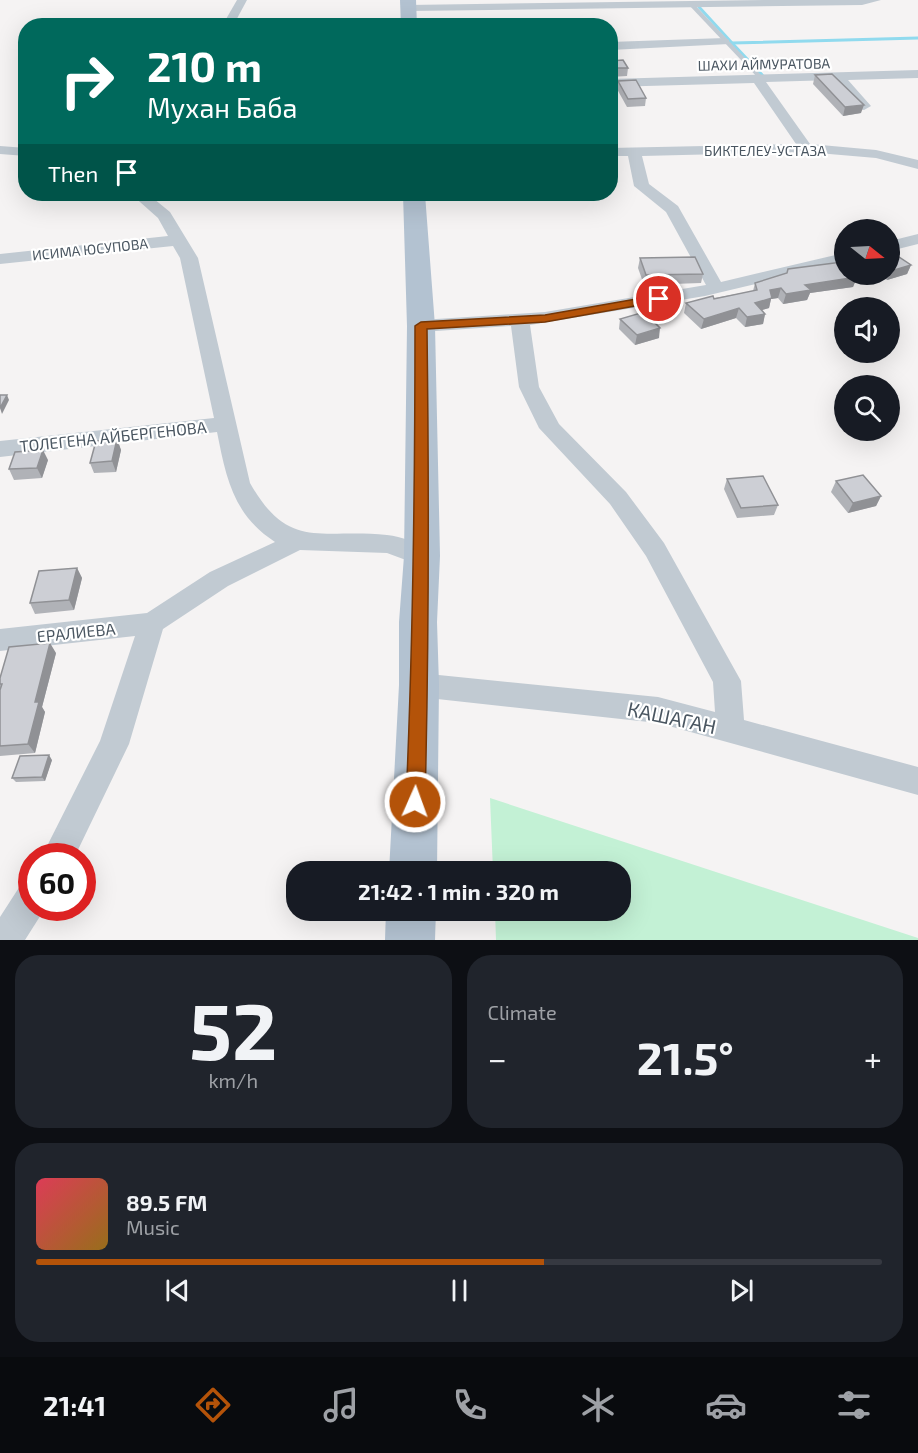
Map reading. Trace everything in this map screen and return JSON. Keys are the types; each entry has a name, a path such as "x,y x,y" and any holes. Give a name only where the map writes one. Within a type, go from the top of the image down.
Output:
{"main road":[{"path":"413,861 419,686 418,622 422,556 421,326 414,201"},
{"path":"410,940 411,921"}],"street":[{"path":"232,18 242,0"},
{"path":"477,7 496,0"},
{"path":"408,4 477,7 688,1 857,2 876,0"},
{"path":"618,46 725,42"},
{"name":"ШАХИ АЙМУРАТОВА","path":"618,83 918,74"},
{"path":"759,78 806,148"},
{"path":"839,78 864,106"},
{"name":"БИКТЕЛЕУ-УСТАЗА","path":"618,152 806,148 876,154 918,165"},
{"path":"0,150 18,151"},
{"path":"634,152 642,186 672,209 716,288"},
{"path":"147,201 164,215 189,258 239,483 249,504 274,531 294,541 389,544 422,556"},
{"path":"900,244 918,239"},
{"name":"ИСИМА ЮСУПОВА","path":"0,259 180,240"},
{"path":"421,326 545,318 716,288 834,260"},
{"path":"520,319 529,387 539,407 550,428 618,498 655,550 727,681 730,729"},
{"name":"ТОЛЕГЕНА АЙБЕРГЕНОВА","path":"0,448 225,424"},
{"path":"64,843 114,744 152,623 219,579 281,550 294,541"},
{"name":"ЕРАЛИЕВА","path":"0,640 152,623"},
{"name":"КАШАГАН","path":"419,686 658,710 918,781"},
{"path":"5,940 18,920"}],"lane":[{"path":"688,1 759,78"}],"green space":[{"path":"490,798 918,938 918,940 496,940 495,921 631,921 631,861 493,861"}],"building":[{"path":"618,60 623,60 628,68 618,68"},
{"path":"832,74 864,105 845,107 815,75"},
{"path":"636,80 646,98 628,99 618,81"},
{"path":"695,257 703,274 646,275 640,258"},
{"path":"900,258 911,265 900,268"},
{"path":"834,263 834,281 805,285 811,290 786,294 781,288 770,290 772,298 755,303 765,314 747,317 739,308 704,319 686,303 713,296 714,299 757,290 755,283 787,273 788,269"},
{"path":"644,312 660,328 637,335 620,319"},
{"path":"0,395 7,395 0,408"},
{"path":"117,439 112,461 90,463 96,441"},
{"path":"43,450 37,468 9,469 15,452"},
{"path":"863,475 881,496 853,503 836,481"},
{"path":"763,476 778,505 741,508 727,479"},
{"path":"77,568 69,600 30,603 39,571"},
{"path":"50,643 35,702 39,702 28,744 0,746 0,690 2,684 0,684 0,678 9,647"},
{"path":"49,755 42,777 12,778 20,756"}],"waterway":[{"path":"699,7 732,43"},
{"path":"732,43 918,38"},
{"path":"732,43 764,77"}],"route":[{"path":"415,802 419,686 418,622 422,556 421,326 545,318 659,299"}]}
